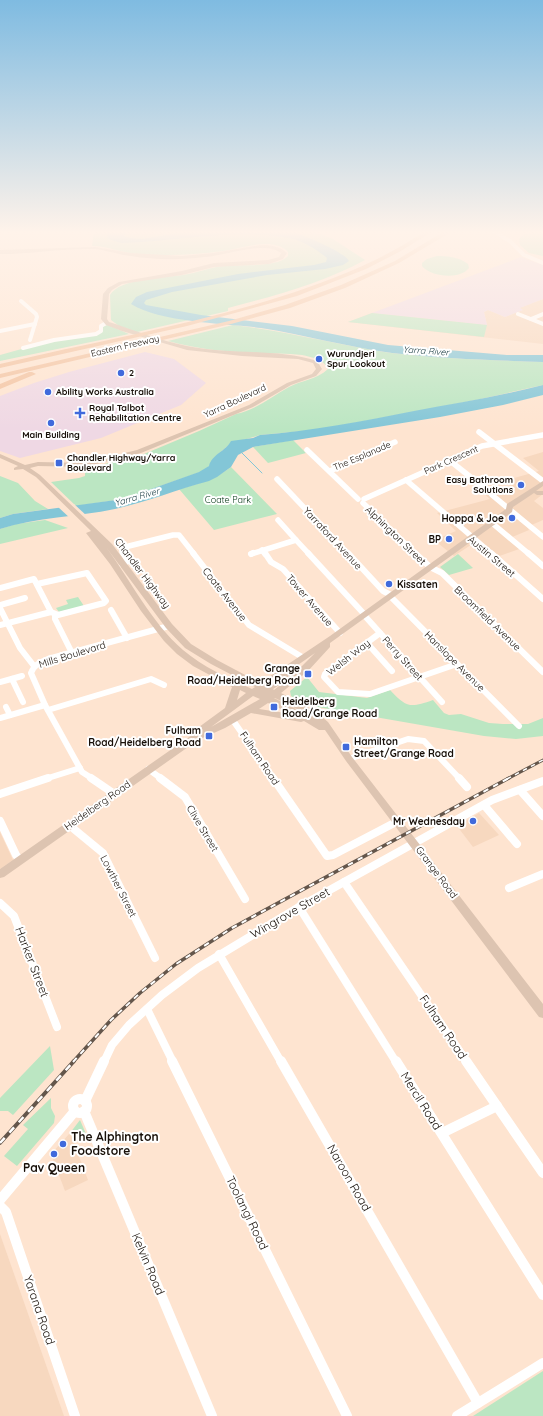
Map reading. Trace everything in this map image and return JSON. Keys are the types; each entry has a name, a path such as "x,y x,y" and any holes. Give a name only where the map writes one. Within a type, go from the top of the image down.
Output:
{"highway":[{"name":"Eastern Freeway","path":"0,366 180,325 286,298"},
{"name":"Eastern Freeway","path":"0,376 204,329 313,298"},
{"path":"0,387 45,370 127,346"},
{"path":"0,362 56,350 79,347"}],"main road":[{"path":"106,298 104,318 108,323"},
{"name":"Yarra Boulevard","path":"22,469 47,464 71,466 84,465 139,452 251,406 289,384 314,375 319,369 315,362 303,358 235,353 176,345 121,329 108,323"},
{"name":"Chandler Highway","path":"0,456 22,469 127,562 169,626 187,645 268,692"},
{"name":"Chandler Highway","path":"0,462 35,473 90,529 159,629 174,646 188,658 237,686 253,693 268,692"},
{"path":"35,473 47,464"},
{"name":"Heidelberg Road","path":"509,510 510,506 543,482"},
{"name":"Heidelberg Road","path":"0,874 113,793 195,737 232,720 249,710 268,692 295,678 305,662 337,635 509,510 541,492"},
{"name":"Heidelberg Road","path":"268,692 272,679 305,662 324,648 337,635"},
{"path":"240,676 272,679"},
{"path":"229,710 230,703 235,696 237,686"},
{"name":"Heidelberg Road","path":"195,737 202,729 253,693 268,692"},
{"name":"Grange Road","path":"268,692 330,733"},
{"name":"Grange Road","path":"268,692 312,713 325,724 330,733 543,1012"},
{"path":"249,710 313,721"}],"street":[{"path":"21,301 36,314 37,317 30,340"},
{"path":"518,314 543,324"},
{"path":"531,319 543,314"},
{"path":"23,348 54,340 99,333 102,329 101,326 108,323"},
{"path":"0,331 35,324"},
{"path":"479,432 543,482"},
{"name":"Park Crescent","path":"362,500 482,446 543,435"},
{"name":"The Esplanade","path":"330,471 395,442"},
{"name":"Alphington Street","path":"307,450 362,500 430,567"},
{"path":"450,460 543,537"},
{"name":"Yarraford Avenue","path":"277,479 383,591 391,596"},
{"name":"Austin Street","path":"406,480 471,539 543,600"},
{"name":"Perry Street","path":"278,520 442,702"},
{"path":"492,523 543,566"},
{"name":"Coate Avenue","path":"127,562 122,551 127,547 177,534 181,536 249,625 305,662"},
{"path":"251,554 296,540"},
{"name":"Tower Avenue","path":"262,550 271,562 283,569 337,635"},
{"name":"Broomfield Avenue","path":"430,567 442,573 543,672"},
{"path":"0,588 87,573 106,600 104,603 0,625"},
{"path":"36,581 71,650"},
{"name":"Hanslope Avenue","path":"391,596 519,726"},
{"path":"0,605 25,598"},
{"path":"0,608 17,643 29,663 34,666"},
{"path":"111,610 127,638"},
{"name":"Mills Boulevard","path":"113,793 82,772 47,708 31,673 34,666 40,662 71,650 127,638 169,626"},
{"name":"Welsh Way","path":"380,633 326,672 324,676 335,690 343,693 350,692 370,694 420,677"},
{"path":"367,643 392,671"},
{"path":"420,677 457,664"},
{"path":"0,682 22,676"},
{"path":"12,679 23,702"},
{"path":"0,718 47,708 151,679 164,685"},
{"path":"6,707 10,715"},
{"name":"Fulham Road","path":"232,720 236,723 325,855 328,856 398,822"},
{"path":"350,759 408,739 417,739 424,741 467,787"},
{"path":"0,794 80,768"},
{"name":"Clive Street","path":"148,769 185,797 245,899"},
{"name":"Wingrove Street","path":"0,1200 81,1108 112,1045 129,1025 178,982 219,954 344,882 412,840 484,805 543,781"},
{"path":"520,790 543,816"},
{"path":"484,805 517,844"},
{"path":"0,820 16,855 20,860"},
{"name":"Lowther Street","path":"69,825 103,853 155,958"},
{"path":"509,888 543,874"},
{"name":"Fulham Road","path":"344,882 543,1172"},
{"name":"Harker Street","path":"0,903 14,916 57,1026"},
{"name":"Mercil Road","path":"299,907 543,1295"},
{"name":"Naroon Road","path":"219,954 478,1403"},
{"name":"Toolangi Road","path":"147,1009 347,1416"},
{"path":"442,1134 497,1106"},
{"name":"Kelvin Road","path":"81,1108 212,1416"},
{"name":"Yarana Road","path":"0,1206 6,1212 75,1416"},
{"path":"457,1416 543,1363"}],"shaded area":[{"path":"412,298 543,298 520,308 523,310 505,317 488,310 484,312 487,325 372,313"},
{"path":"543,299 543,344 348,322 372,313 487,325 484,312 488,310 505,317 523,310 519,308"},
{"name":"Royal Talbot Rehabilitation Centre","path":"145,352 174,359 206,383 181,405 101,438 20,458 0,451 0,396 69,372"},
{"path":"543,452 543,494 534,501 543,508 543,520 527,527 529,530 510,538 522,548 491,559 474,543 454,556 434,540 456,531 437,513 490,499 483,493 512,485 507,480 539,471 523,458"},
{"path":"479,813 499,835 473,847 457,826"},
{"path":"0,832 13,860 0,869"},
{"path":"70,1133 88,1180 65,1191 51,1154"},
{"path":"0,1234 64,1416 0,1416"}],"green space":[{"path":"110,298 265,298 228,308 228,311 137,332 119,326 111,320"},
{"path":"372,313 487,325 484,337 348,322"},
{"path":"108,325 129,334 0,361 0,355 43,343 100,333 103,330 102,326"},
{"path":"233,325 391,353 448,358 543,362 543,385 476,400 365,421 314,430 260,435 230,444 218,454 206,470 123,499 76,506 51,482 79,478 85,476 85,473 89,468 144,454 236,414 250,410 289,387 314,378 328,369 324,363 302,355 223,351 168,341"},
{"path":"293,440 306,453 268,463 253,447"},
{"name":"Coate Park","path":"231,467 277,514 214,530 179,489 212,479"},
{"path":"0,476 18,483 35,501 48,509 13,514 0,518"},
{"path":"45,520 68,528 0,544 0,529 16,524"},
{"path":"458,554 473,568 449,575 440,567"},
{"path":"78,597 84,606 59,612 56,608 68,604 66,600"},
{"path":"307,677 319,692 367,698 390,690 409,705 433,700 444,713 449,715 461,714 489,723 528,724 543,718 543,736 516,739 484,736 306,705 291,696 290,691"},
{"path":"50,1046 54,1070 13,1115 8,1111 0,1111 0,1098"},
{"path":"51,1098 51,1108 55,1116 54,1123 17,1166 4,1156 28,1129 23,1125"},
{"path":"80,1120 89,1141 70,1133"},
{"path":"543,1371 543,1416 473,1416"}],"water":[{"name":"Yarra River","path":"135,298 152,298 146,300 144,303 146,305 201,315 292,326 388,345 507,355 543,355 543,362 449,358 392,353 359,348 261,328 176,319 144,310 131,304"},
{"name":"Yarra River","path":"543,385 543,395 503,405 440,417 253,447 238,455 231,467 209,481 115,509 28,522 0,529 0,518 13,514 123,499 199,472 209,466 213,458 231,441 253,438 260,435 299,431 357,422 495,396"}],"pier":[{"path":"74,504 87,516 71,519 57,506"}],"waterway":[{"path":"241,452 262,473"}],"railway":[{"path":"507,779 543,760"},
{"path":"73,1062 111,1020 140,993 176,964 232,928 509,778"},
{"path":"0,1143 74,1061"}],"place":[{"name":"Wurundjeri Spur Lookout","path":"319,359"},
{"name":"2","path":"121,373"},
{"name":"Ability Works Australia","path":"48,392"},
{"name":"Royal Talbot Rehabilitation Centre","path":"80,413"},
{"name":"Main Building","path":"51,423"},
{"name":"Chandler Highway/Yarra Boulevard","path":"59,463"},
{"name":"Easy Bathroom Solutions","path":"521,485"},
{"name":"Hoppa & Joe","path":"512,518"},
{"name":"BP","path":"449,539"},
{"name":"Kissaten","path":"389,584"},
{"name":"Grange Road/Heidelberg Road","path":"308,674"},
{"name":"Heidelberg Road/Grange Road","path":"274,707"},
{"name":"Fulham Road/Heidelberg Road","path":"209,736"},
{"name":"Hamilton Street/Grange Road","path":"346,747"},
{"name":"Mr Wednesday","path":"473,821"},
{"name":"The Alphington Foodstore","path":"63,1144"},
{"name":"Pav Queen","path":"54,1154"}]}
